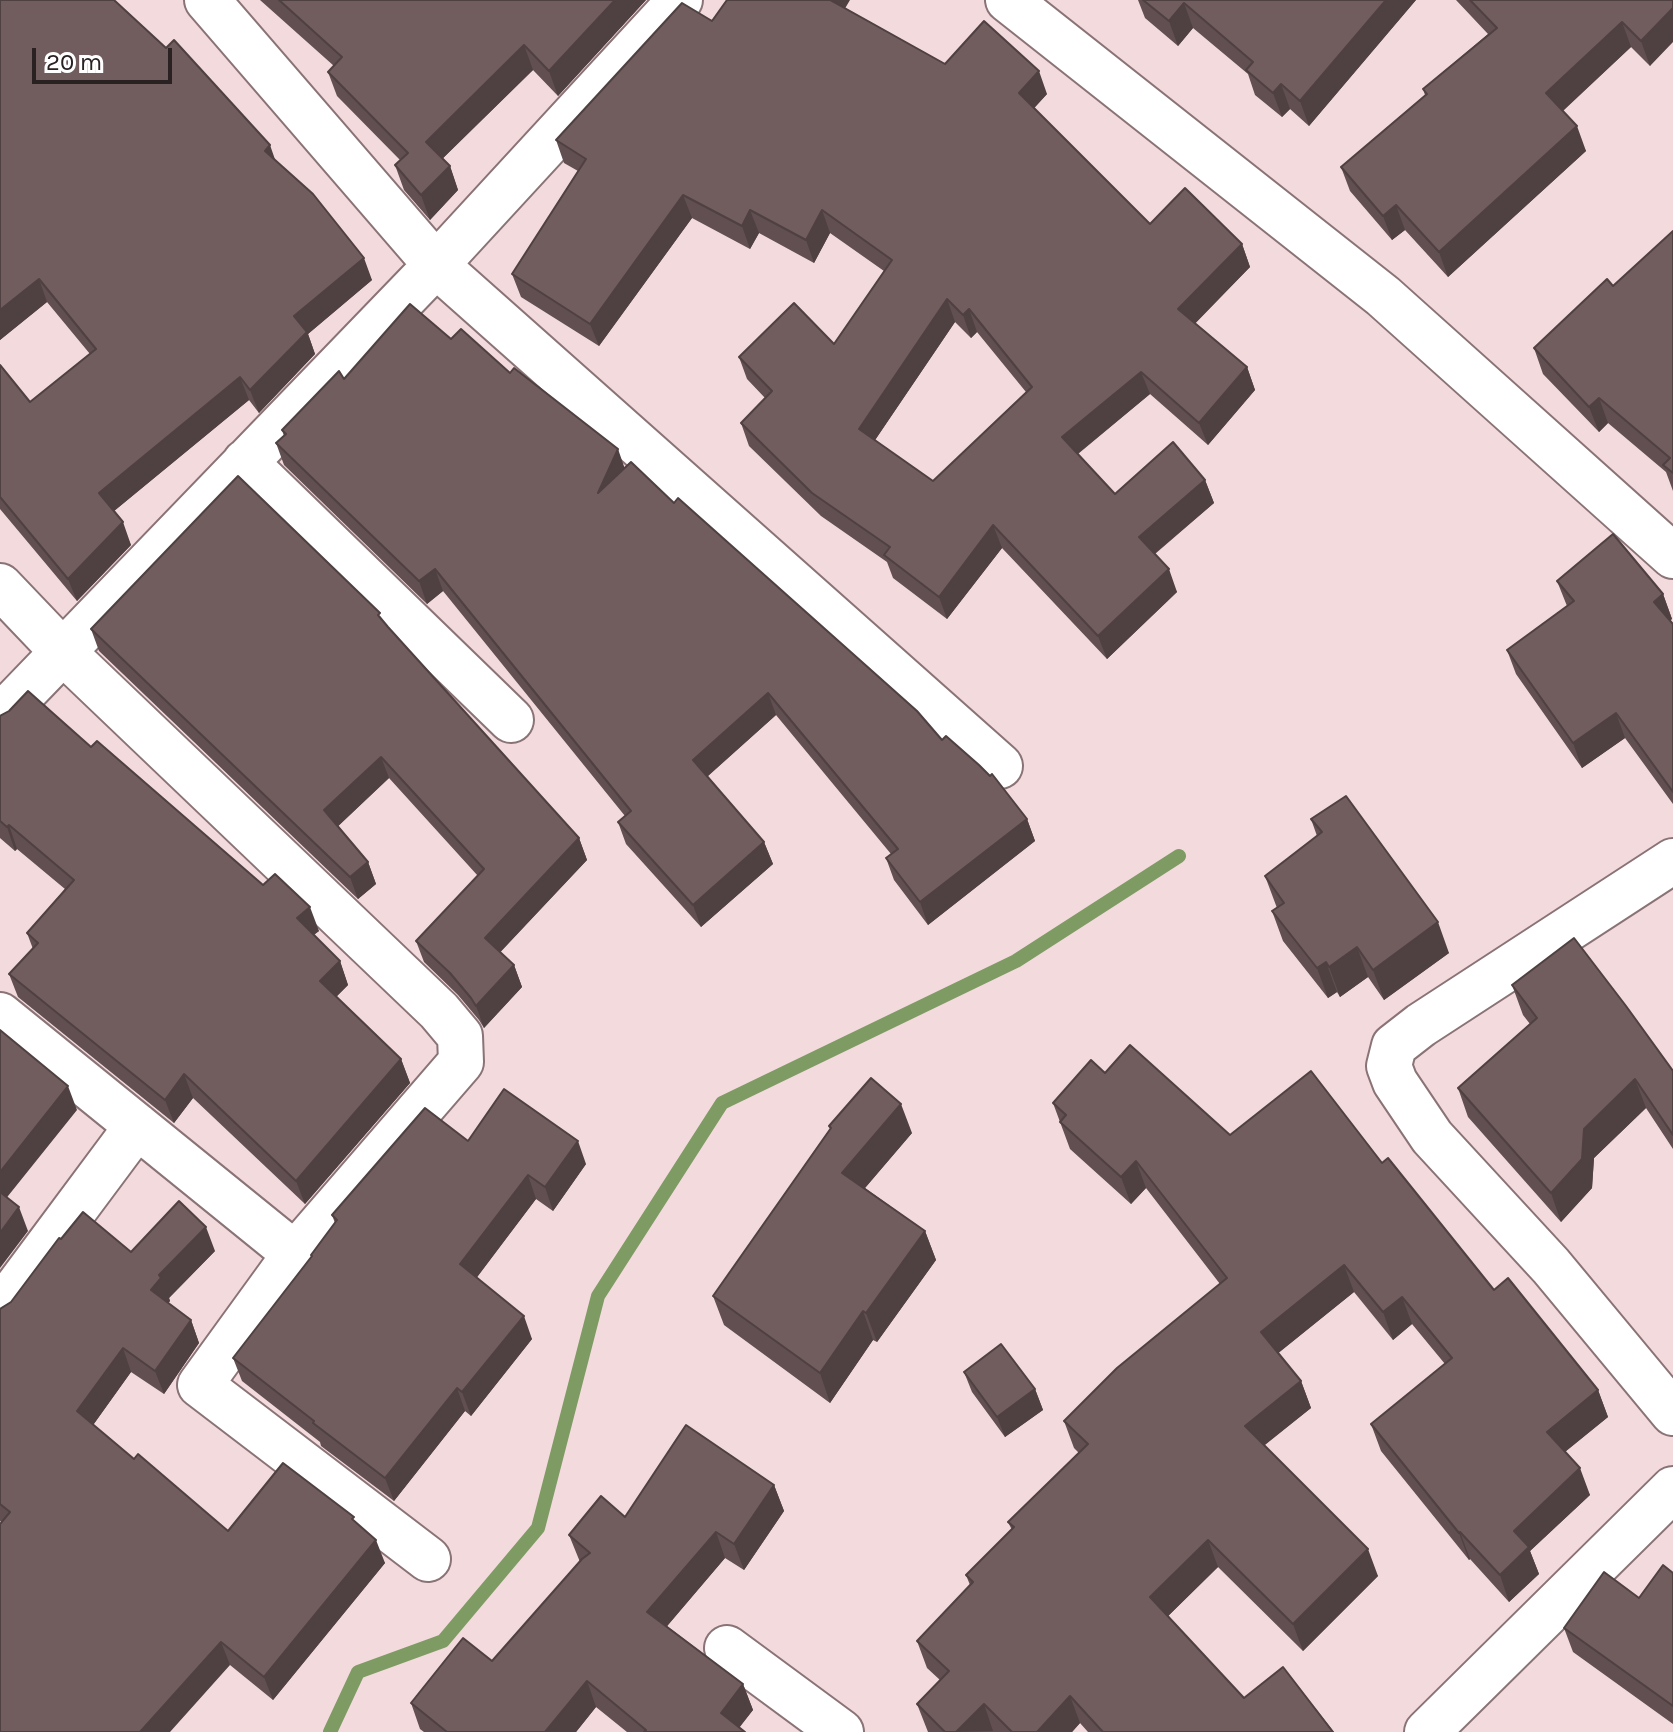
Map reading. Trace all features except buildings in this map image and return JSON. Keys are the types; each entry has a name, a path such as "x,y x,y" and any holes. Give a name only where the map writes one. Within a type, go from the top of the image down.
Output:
{"street":[{"path":"207,0 436,265 1000,766"},
{"path":"0,717 436,265 680,0"},
{"path":"1008,0 1383,296 1673,556"},
{"path":"245,462 511,720"},
{"path":"0,586 63,652 439,1011 460,1036 461,1062 295,1254 200,1385 428,1559"},
{"path":"1673,861 1421,1025 1394,1046 1389,1066 1395,1082 1432,1137 1551,1266 1673,1413"},
{"path":"0,1015 295,1254"},
{"path":"0,1310 137,1126"},
{"path":"1427,1732 1673,1489"},
{"path":"727,1648 841,1732"}],"waterway":[{"path":"330,1732 358,1672 443,1641 538,1528 598,1296 722,1103 1016,961 1179,856"}]}
